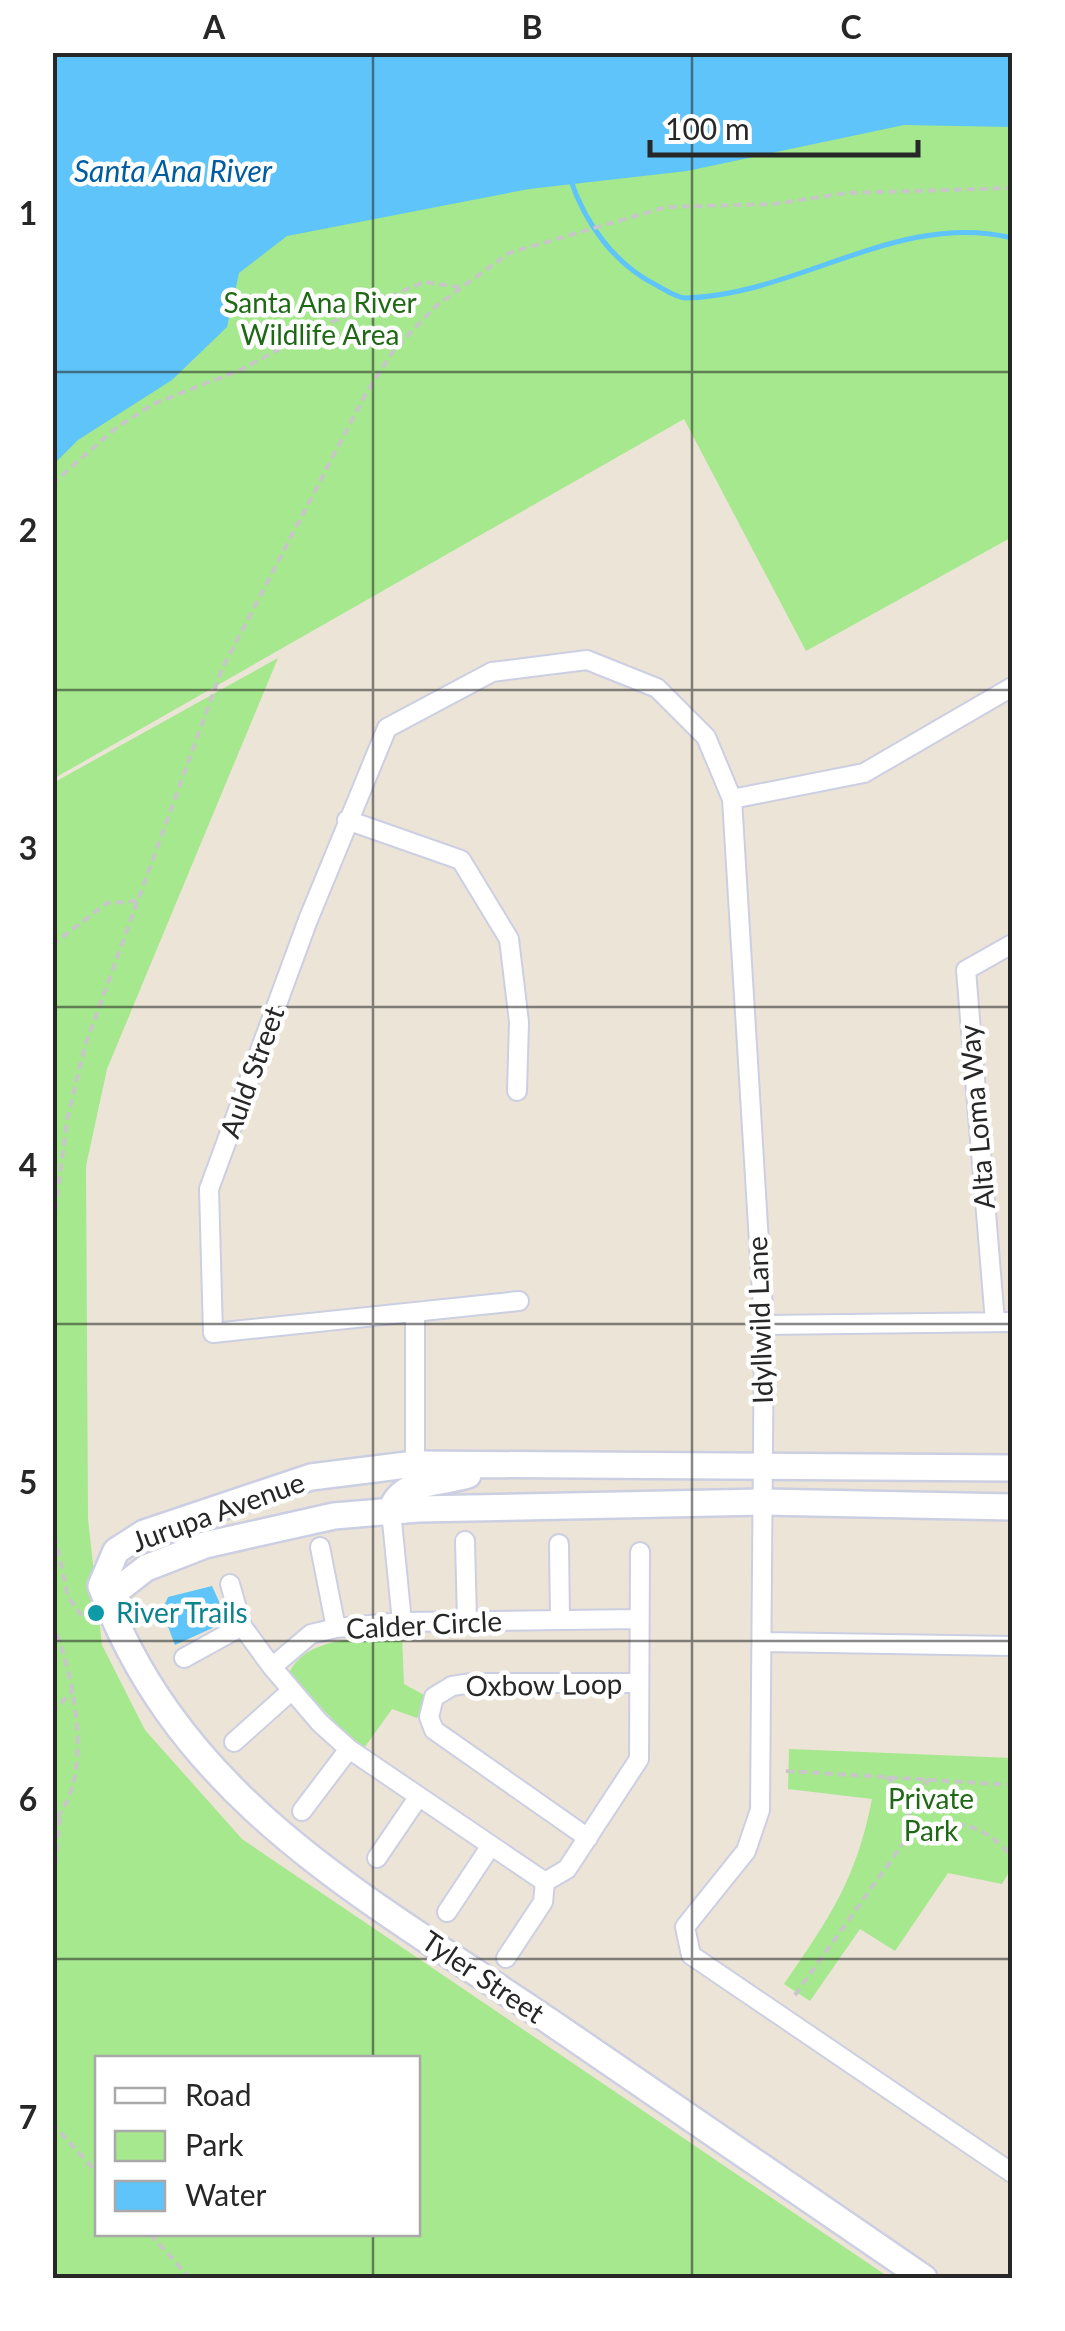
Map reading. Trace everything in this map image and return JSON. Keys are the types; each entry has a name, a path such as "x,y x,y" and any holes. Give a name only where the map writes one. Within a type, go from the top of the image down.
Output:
{"main road":[{"name":"Jurupa Avenue","path":"112,1608 101,1586 116,1550 144,1533 311,1478 415,1464 1012,1468"},
{"path":"391,1511 394,1500 409,1489 462,1477 491,1465"},
{"name":"Jurupa Avenue","path":"112,1608 129,1578 205,1545 334,1516 391,1511 763,1502 1012,1507"},
{"name":"Tyler Street","path":"112,1608 171,1720 198,1756 250,1810 422,1936 924,2278"}],"street":[{"name":"Idyllwild Lane","path":"348,820 387,728 492,672 587,660 657,688 706,737 732,799 764,1325 764,1642 760,1810 746,1850 685,1927 685,1942 691,1955 1012,2173"},
{"path":"732,799 864,773 1012,687"},
{"path":"348,820 461,860 510,939 519,1022 518,1091"},
{"name":"Auld Street","path":"348,820 209,1189 213,1333 415,1312"},
{"name":"Alta Loma Way","path":"1004,1322 966,970 1012,944"},
{"path":"415,1464 415,1312 519,1301"},
{"path":"764,1325 1004,1322"},
{"path":"391,1511 402,1622"},
{"path":"465,1541 467,1621"},
{"path":"559,1544 560,1620"},
{"path":"320,1547 336,1628"},
{"path":"545,1882 567,1869 639,1759 640,1552"},
{"path":"230,1584 242,1626 291,1692 349,1749 545,1882"},
{"name":"Calder Circle","path":"272,1667 311,1634 336,1628 402,1622 639,1619"},
{"path":"184,1658 242,1626"},
{"path":"764,1642 1012,1646"},
{"name":"Oxbow Loop","path":"588,1838 434,1730 429,1717 434,1698 452,1686 472,1683 639,1683"},
{"path":"234,1742 291,1692"},
{"path":"302,1811 349,1749"},
{"path":"377,1858 417,1798"},
{"path":"447,1912 490,1847"},
{"path":"506,1958 543,1902 545,1882"}],"path":[{"path":"52,1496 58,1167 85,1046 202,716 239,632 273,576 364,396 411,330 459,287 509,253 666,207 774,204 846,193 1012,188"},
{"path":"52,484 116,428 153,404 240,370 326,325 424,282 459,287"},
{"path":"52,945 107,903 137,901"},
{"path":"52,1523 68,1598 82,1616 112,1608"},
{"path":"52,1622 71,1670 74,1768 60,1815 52,1902"},
{"path":"52,1713 73,1690"},
{"path":"786,1771 1012,1785"},
{"path":"887,1777 908,1805 912,1831"},
{"path":"908,1805 929,1779"},
{"path":"52,1822 60,1815"},
{"path":"795,1995 912,1831 936,1822 960,1822 980,1829 1012,1857"},
{"path":"52,2123 95,2171"},
{"path":"152,2236 190,2278"}],"green space":[{"name":"Santa Ana River Wildlife Area","path":"53,53 1012,53 1012,537 806,651 684,419 53,779"},
{"path":"278,658 107,1069 86,1166 88,1519 102,1645 145,1730 242,1839 890,2278 53,2278 53,783"},
{"path":"402,1636 404,1684 426,1696 417,1718 392,1709 362,1751 289,1673 298,1660 323,1645"},
{"name":"Private Park","path":"789,1749 1012,1758 1012,1867 1002,1884 948,1873 895,1951 860,1929 810,2001 784,1984 839,1897 858,1853 872,1799 788,1789"}],"water":[{"name":"Santa Ana River","path":"53,52 1012,53 1012,127 904,125 687,171 529,189 287,236 239,273 227,327 172,380 78,440 53,465"},
{"path":"212,1586 228,1621 175,1645 162,1611 168,1597"}],"waterway":[{"path":"570,178 593,227 615,255 642,277 683,298 768,283 889,244 930,235 971,232 1012,238"}],"place":[{"name":"River Trails","path":"96,1613"}]}
